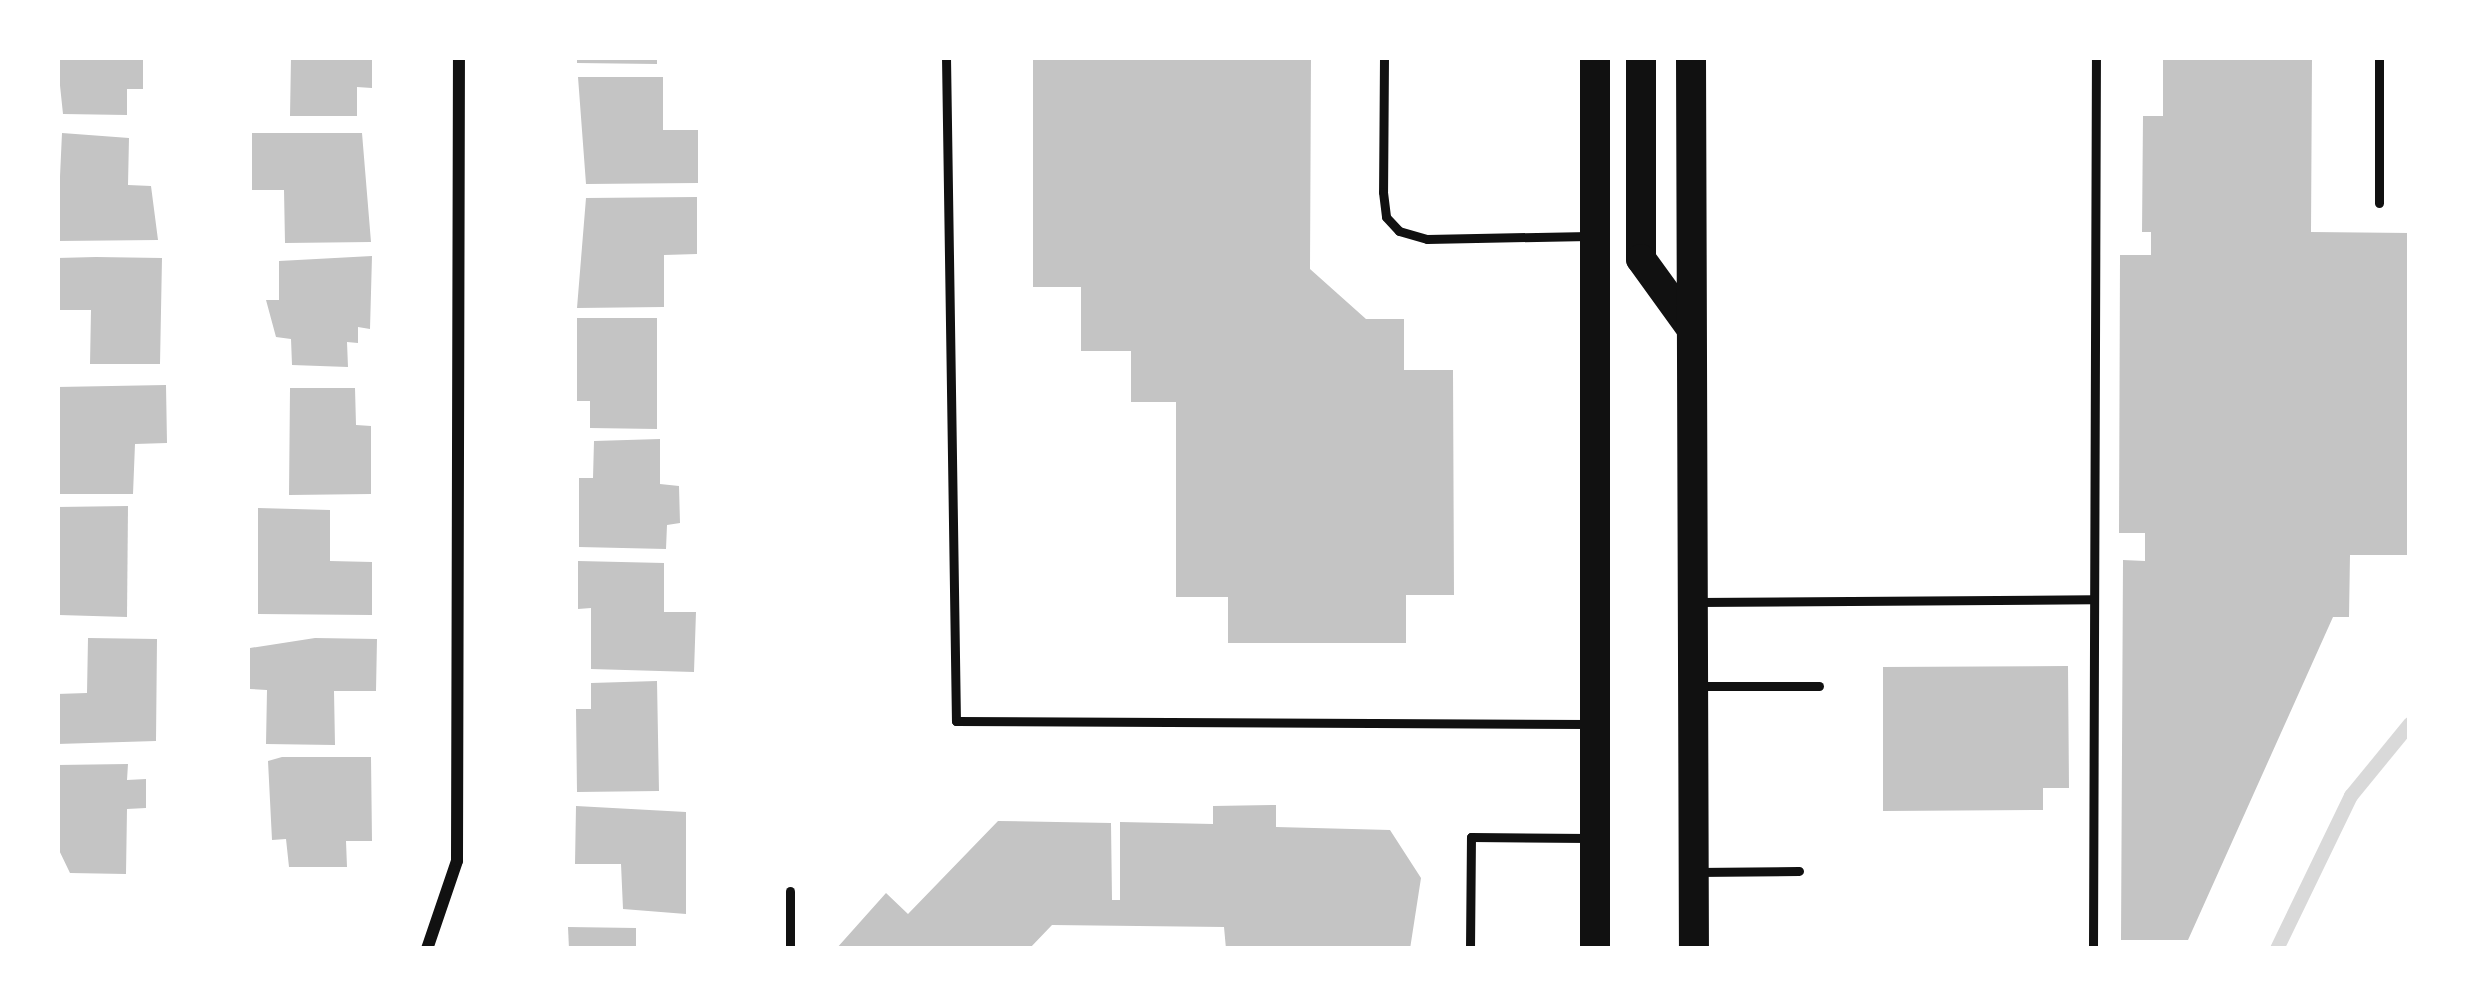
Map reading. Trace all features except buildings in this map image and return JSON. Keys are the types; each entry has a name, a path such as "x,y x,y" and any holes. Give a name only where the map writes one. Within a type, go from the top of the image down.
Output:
{"main road":[{"path":"1595,57 1595,949"},
{"path":"1641,57 1641,259 1691,328"},
{"path":"1691,57 1694,949"}],"street":[{"path":"427,949 457,861 459,57"}],"lane":[{"path":"946,57 956,721 1593,724"},
{"path":"1384,57 1383,192 1386,217 1399,231 1427,239 1595,236"},
{"path":"2093,949 2096,57"},
{"path":"2379,57 2379,202"},
{"path":"1692,602 2093,599"},
{"path":"1692,686 1819,686"},
{"path":"1470,949 1471,837 1594,838"},
{"path":"1694,872 1799,871"},
{"path":"790,891 790,949"}],"waterway":[{"path":"2277,949 2351,796 2410,724"}]}
